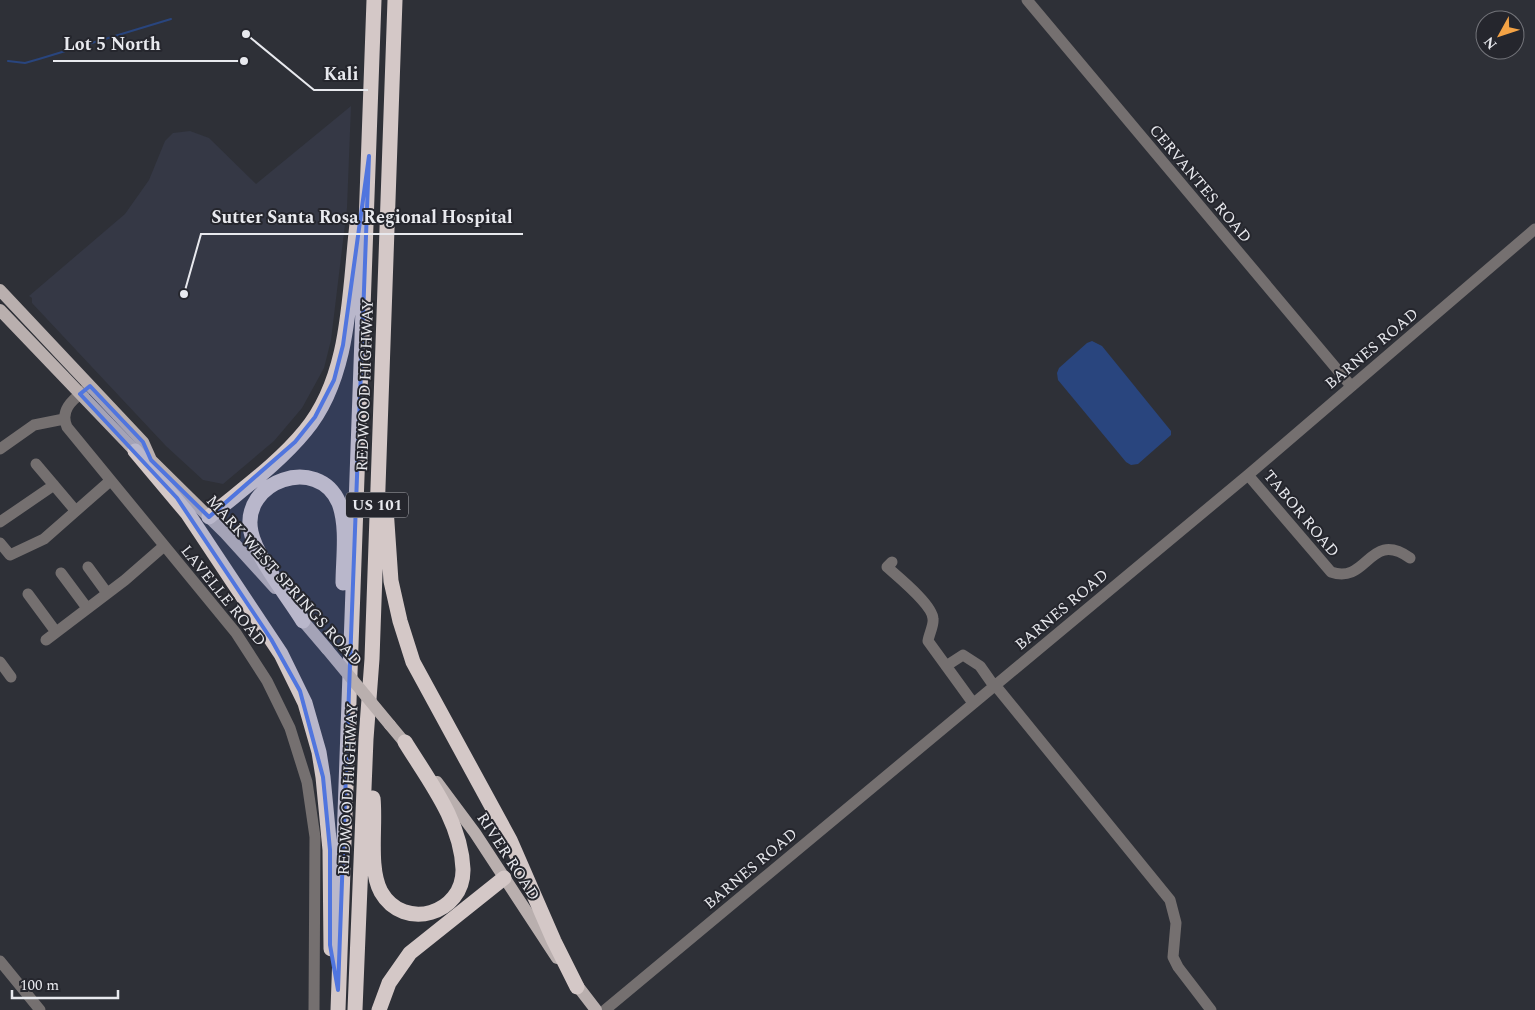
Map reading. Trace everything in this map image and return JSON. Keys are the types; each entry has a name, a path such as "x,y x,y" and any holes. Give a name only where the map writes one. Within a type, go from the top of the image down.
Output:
{"highway":[{"name":"REDWOOD HIGHWAY","path":"338,1010 374,0"},
{"name":"REDWOOD HIGHWAY","path":"355,1010 366,739 372,659 395,0"},
{"path":"209,517 295,442 311,424 334,380 343,345 358,216 369,156"},
{"path":"380,418 391,581 408,648 435,706 510,840 554,941 577,986"},
{"path":"135,451 188,514 281,654 305,703 319,752 323,777 330,850 330,945 338,990"},
{"path":"303,621 256,546 250,530 253,508 261,494 272,484 292,477 308,478 318,482 331,492 338,503 342,522 343,596 351,637"},
{"path":"366,739 373,801 375,866 378,883 386,899 397,909 412,914 429,914 442,909 456,895 462,878 462,862 457,838 449,815 405,742"},
{"path":"379,1010 389,983 410,953 504,878"}],"main road":[{"name":"MARK WEST SPRINGS ROAD","path":"0,290 135,451 152,460 209,517 303,621 390,725"},
{"name":"MARK WEST SPRINGS ROAD","path":"0,310 143,442 152,460"},
{"name":"RIVER ROAD","path":"390,725 459,811 577,986 596,1010"}],"street":[{"name":"CERVANTES ROAD","path":"1027,0 1351,386"},
{"name":"BARNES ROAD","path":"605,1010 1248,475 1535,229"},
{"path":"0,449 34,425 64,419 68,406 85,390"},
{"name":"LAVELLE ROAD","path":"64,419 70,432 246,647 277,699 296,745 310,797 315,837 314,1010"},
{"path":"36,464 75,510"},
{"name":"TABOR ROAD","path":"1248,475 1331,572 1342,575 1351,572 1379,551 1388,548 1395,549 1410,558"},
{"path":"0,543 10,556 44,539 110,481"},
{"path":"0,522 54,485"},
{"path":"46,640 107,594 164,546"},
{"path":"892,562 886,567 909,585 932,614 934,620 928,641 973,703"},
{"path":"88,567 107,594"},
{"path":"61,573 87,608"},
{"path":"28,594 56,632"},
{"path":"946,666 963,655 980,666 994,686 1170,900 1176,923 1173,957 1210,1010"},
{"path":"0,662 11,677"},
{"path":"0,961 40,1010"}],"highlighted area":[{"path":"369,156 351,637 338,990 330,945 330,850 323,777 300,691 271,639 177,498 80,394 90,386 143,442 151,460 209,517 295,442 315,417 334,380 343,345"}],"shaded area":[{"path":"351,106 347,208 331,340 324,368 302,408 274,441 223,484 203,480 166,446 32,303 32,298 29,296 125,214 149,180 165,141 173,133 190,131 209,138 256,184"}],"water":[{"path":"1092,341 1102,346 1171,431 1171,435 1138,464 1131,465 1126,462 1058,380 1057,373 1059,368 1087,343"}],"waterway":[{"path":"8,61 25,63 171,19"}],"place":[{"name":"Kali","path":"246,34"},
{"name":"Lot 5 North","path":"244,61"},
{"name":"Sutter Santa Rosa Regional Hospital","path":"184,294"}]}
